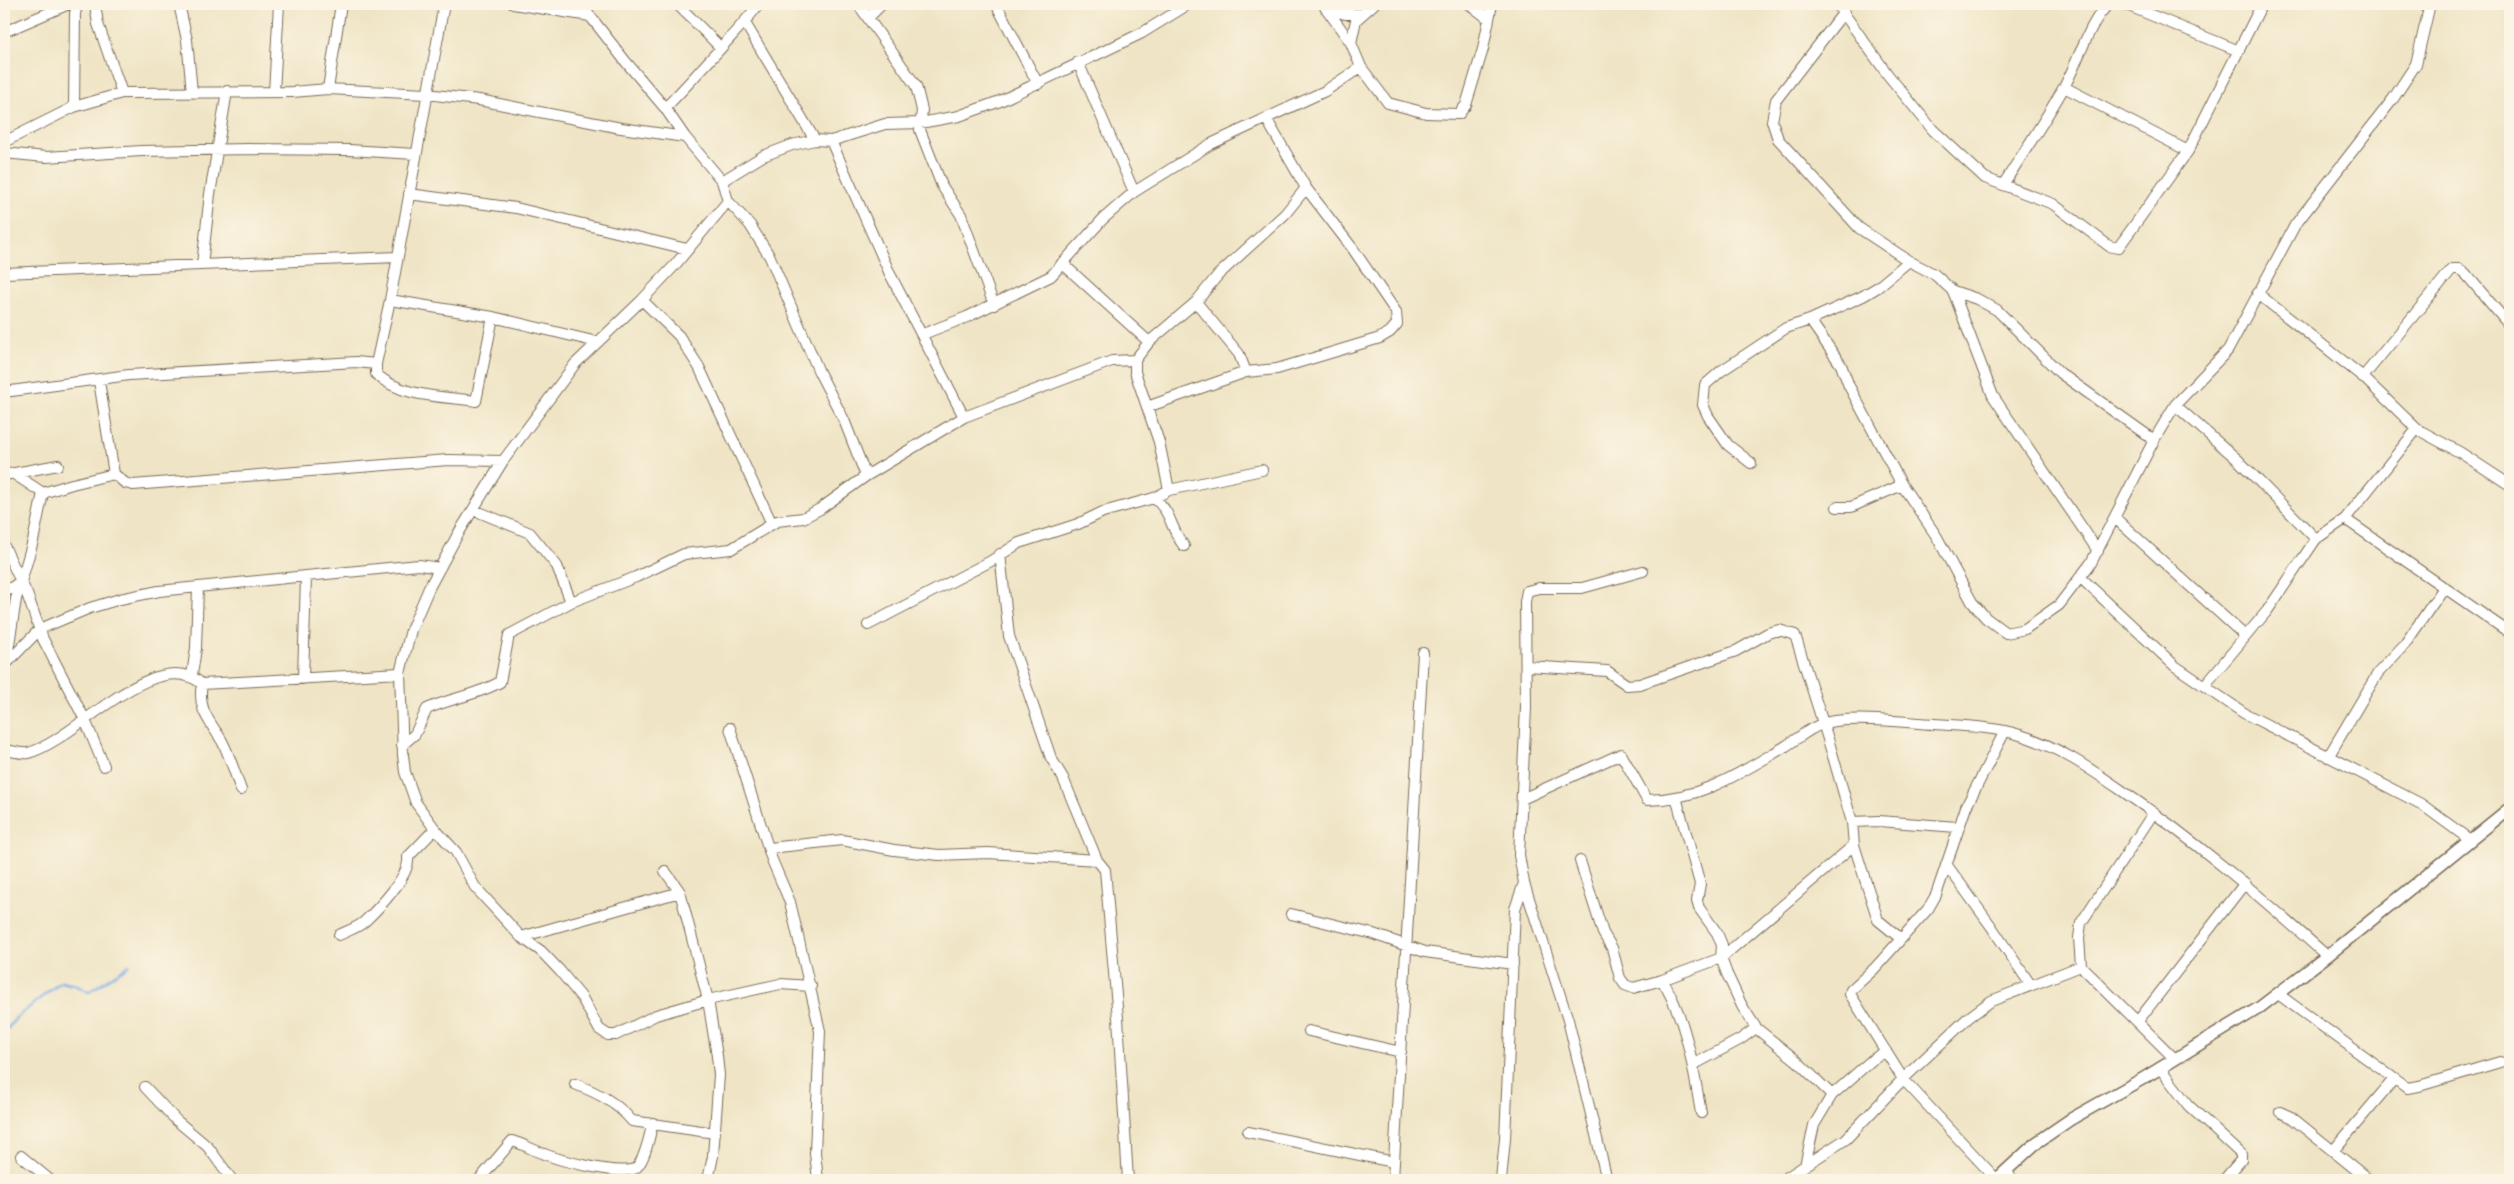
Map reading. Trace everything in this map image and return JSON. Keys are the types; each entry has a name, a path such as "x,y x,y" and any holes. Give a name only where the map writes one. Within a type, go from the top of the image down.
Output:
{"street":[{"path":"4,32 69,4"},
{"path":"74,106 75,13 78,4"},
{"path":"95,4 98,24 122,93"},
{"path":"179,4 187,40 192,92"},
{"path":"274,92 279,4"},
{"path":"328,89 341,4"},
{"path":"444,4 415,154 390,300 376,364 376,374 386,384 399,389 476,402 493,317"},
{"path":"513,4 590,16"},
{"path":"583,4 590,16 665,108 685,137 722,181 728,201 750,225 770,257 819,372 844,420 866,476"},
{"path":"677,4 721,48"},
{"path":"665,108 701,73 721,48 745,23 759,4"},
{"path":"858,4 916,86 922,110 920,130 942,186 961,215 994,305"},
{"path":"869,17 882,4"},
{"path":"996,4 1038,84"},
{"path":"722,181 763,156 815,140 831,141 885,124 920,122 959,116 1038,84 1078,62 1160,24 1189,4"},
{"path":"1352,43 1356,20 1374,4"},
{"path":"1469,4 1489,19"},
{"path":"1325,6 1352,43 1362,67 1388,103 1426,113 1459,114 1466,105 1492,4"},
{"path":"1837,4 1888,75 1933,130 1985,178 2053,204 2109,246 2118,248 2188,151 2262,4"},
{"path":"2003,185 2064,87 2087,39 2104,8 2109,4"},
{"path":"2124,4 2239,51"},
{"path":"1810,320 1841,365 1849,386 1902,485 1937,537 1972,602 1986,618 2006,632 2025,629 2059,605 2098,551 2154,440 2175,405 2228,350 2295,225 2393,99 2416,64 2430,4"},
{"path":"1325,6 1345,14 1362,14"},
{"path":"1844,12 1776,100 1772,121 1778,139 1859,228 1908,260 1934,274 1953,291 1977,299 1997,310 2060,373 2154,440"},
{"path":"745,23 815,140"},
{"path":"1078,62 1134,192"},
{"path":"923,334 994,305 1051,276 1103,219 1134,192 1211,144 1325,91 1362,67"},
{"path":"2064,87 2188,151"},
{"path":"4,142 74,106 122,93 274,92 328,89 426,94 479,100 621,128 685,137"},
{"path":"202,264 228,92"},
{"path":"1147,407 1246,372 1277,369 1380,338 1390,332 1397,324 1396,312 1353,249 1306,188 1266,120"},
{"path":"831,141 890,274 923,334 964,418"},
{"path":"4,152 46,157 142,151 218,150 349,150 415,154"},
{"path":"1169,490 1159,442 1135,372 1135,360 1149,342 1196,302 1218,275 1285,214 1306,188"},
{"path":"409,194 516,208 687,249"},
{"path":"728,201 675,266 575,364 503,461 440,568 411,630 400,673 402,745 405,772 416,803 435,830 456,852 475,887 521,937 541,951 560,972 582,998 599,1029 608,1035 616,1035 656,1015 708,1000 780,984 811,986"},
{"path":"4,273 397,257"},
{"path":"1751,463 1728,445 1708,416 1703,405 1705,385 1721,370 1786,328 1810,320 1878,287 1908,260"},
{"path":"1062,263 1149,342"},
{"path":"2363,376 2452,269 2459,269 2465,273 2510,326"},
{"path":"1953,291 1993,396 2098,551"},
{"path":"2257,293 2363,376 2417,429 2461,453 2510,485"},
{"path":"390,300 493,317 597,342"},
{"path":"642,300 679,336 698,367 772,524"},
{"path":"1196,302 1239,354 1246,372"},
{"path":"402,745 415,734 427,709 456,697 492,687 500,682 508,635 571,602 636,578 684,554 730,549 777,521 802,518 820,509 866,476 964,418 1014,397 1112,361 1135,360"},
{"path":"4,392 78,381 99,381 129,375 225,371 320,363 376,364"},
{"path":"99,381 114,474 125,483 134,485 448,460 503,461"},
{"path":"2175,405 2238,460 2316,538"},
{"path":"2204,686 2267,611 2316,538 2345,519 2417,429"},
{"path":"9,475 58,465"},
{"path":"868,625 991,561 1019,543 1078,524 1103,512 1154,498 1169,490 1262,470"},
{"path":"9,475 43,493 114,474"},
{"path":"1837,507 1851,507 1902,485"},
{"path":"5,665 20,581 33,541 43,493"},
{"path":"1154,498 1168,511 1174,530 1184,546"},
{"path":"474,510 530,533 557,566 571,602"},
{"path":"2114,518 2245,636"},
{"path":"2345,519 2443,589 2510,633"},
{"path":"4,546 43,639 85,720 104,766"},
{"path":"1000,554 1009,636 1051,758 1063,778 1097,860 1105,870 1118,1018 1128,1180"},
{"path":"5,665 40,628 90,608 120,599 198,587 419,565 440,568"},
{"path":"1607,1180 1568,1020 1524,883 1519,847 1527,666 1525,602 1528,591 1539,588 1582,588 1642,571"},
{"path":"303,679 306,576"},
{"path":"2080,577 2175,666 2244,713 2421,804 2470,840"},
{"path":"4,593 20,581"},
{"path":"192,675 196,648 198,587"},
{"path":"2328,757 2378,673 2404,644 2443,589"},
{"path":"1527,666 1607,671 1627,685 1640,684 1736,651 1768,633 1779,630 1795,635 1852,822 1854,845 1878,920 1900,938"},
{"path":"1393,1180 1406,946 1412,877 1423,653"},
{"path":"4,749 27,753 51,742 140,684 174,674 192,675 202,684 303,679 345,674 400,673"},
{"path":"202,684 200,692 203,709 210,727 222,741 241,790"},
{"path":"1522,799 1621,754 1647,800 1676,797 1728,781 1822,724 1842,721 1900,722 2005,731 2033,739 2075,759 2154,812 2245,883 2326,956"},
{"path":"730,728 770,848 772,860 790,902 820,1031 815,1153 818,1180"},
{"path":"2005,731 1957,827 1936,895 1928,909 1874,969 1851,990 1850,994 1903,1079 1997,1180 2010,1176 2036,1143 2071,1119 2259,1008 2510,808"},
{"path":"1676,797 1700,884 1697,901 1699,908 1717,933 1722,945 1721,958 1742,1006 1756,1028 1796,1060 1832,1095"},
{"path":"2154,812 2081,922 2079,938 2081,966 2175,1059"},
{"path":"1852,822 1879,821 1957,827"},
{"path":"339,935 363,922 376,909 401,881 409,864 408,857 435,830"},
{"path":"770,848 842,840 894,850 939,855 988,853 1097,860"},
{"path":"1580,861 1603,933 1612,948 1620,978 1625,985 1633,988 1662,980 1721,958 1854,845"},
{"path":"1946,864 2030,984"},
{"path":"665,871 680,892 708,1000 719,1075 713,1156 708,1180"},
{"path":"1501,1180 1505,1139 1515,909 1524,883"},
{"path":"2138,1021 2245,883"},
{"path":"521,937 680,892"},
{"path":"1291,914 1373,934 1425,952 1513,964"},
{"path":"1783,1180 1846,1139 1903,1079 1968,1018 1992,1001 2030,984 2081,966"},
{"path":"1662,980 1678,1012 1693,1065 1702,1112"},
{"path":"2278,994 2407,1088 2500,1062"},
{"path":"1693,1065 1741,1039 1756,1028"},
{"path":"1309,1031 1401,1052"},
{"path":"1805,1166 1814,1125 1832,1095 1872,1060 1886,1052"},
{"path":"2160,1068 2188,1105 2242,1154 2241,1160 2224,1180"},
{"path":"2333,1151 2394,1079"},
{"path":"575,1084 602,1095 619,1106 632,1121 715,1133"},
{"path":"145,1087 176,1120 208,1147 232,1180"},
{"path":"2280,1112 2291,1117 2369,1180"},
{"path":"479,1180 506,1151 512,1141 544,1154 614,1171 628,1171 636,1168 640,1162 653,1123"},
{"path":"1248,1132 1394,1162"},
{"path":"21,1156 50,1180"}],"waterway":[{"path":"4,1033 16,1018 61,982 75,985 89,992 129,965"}]}
